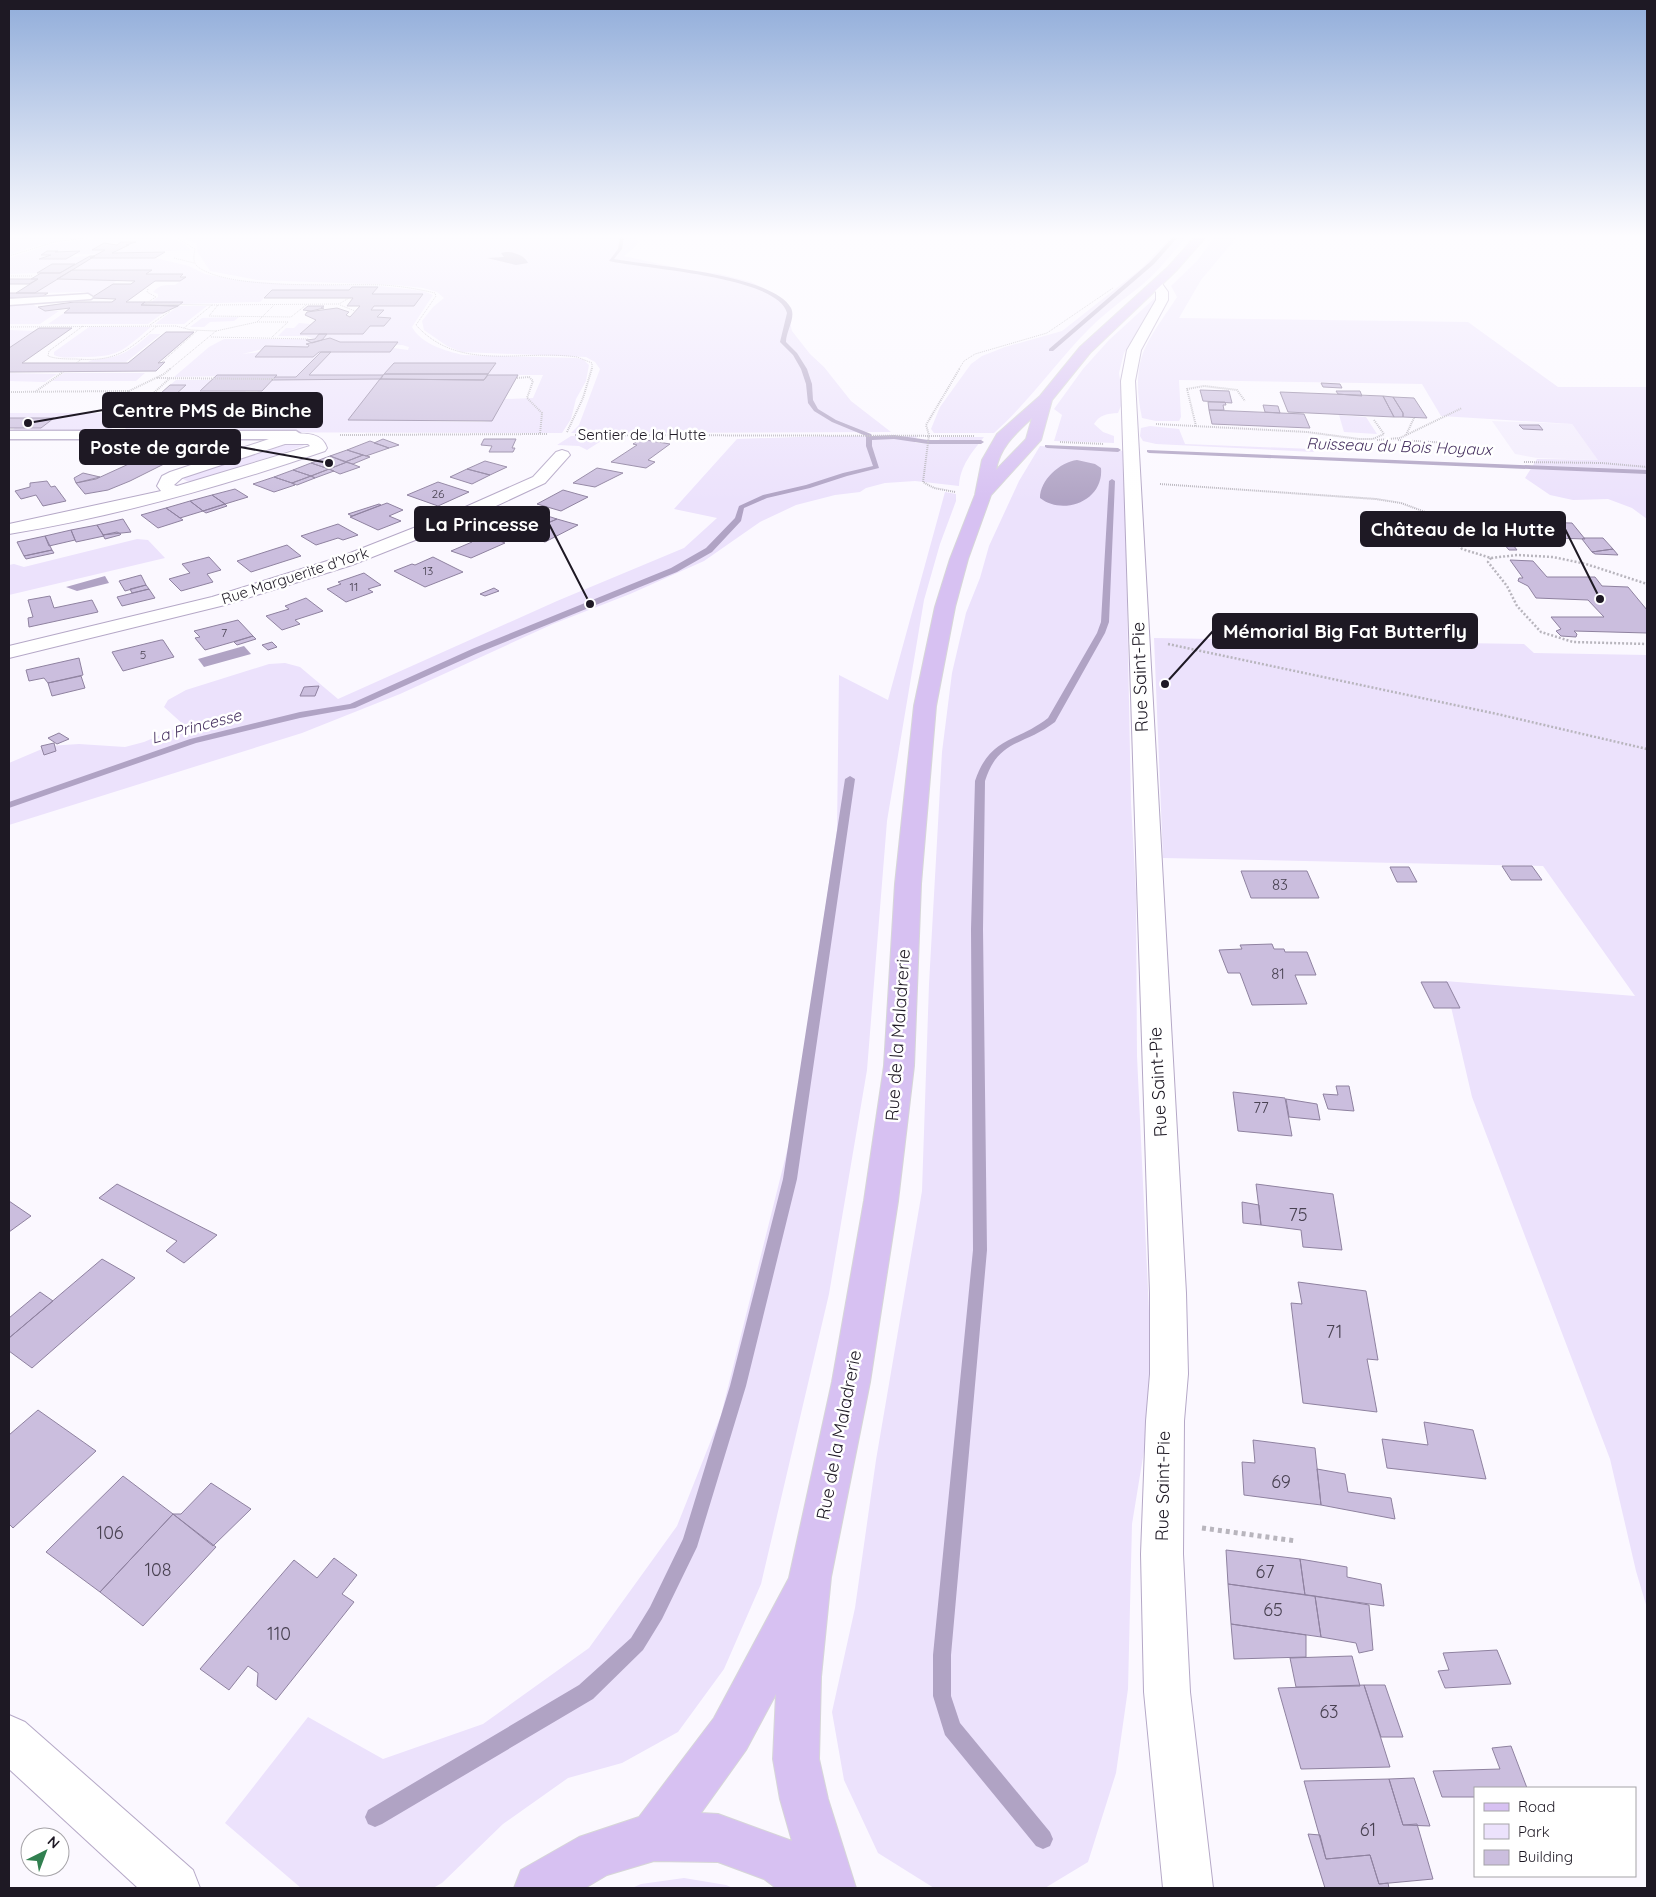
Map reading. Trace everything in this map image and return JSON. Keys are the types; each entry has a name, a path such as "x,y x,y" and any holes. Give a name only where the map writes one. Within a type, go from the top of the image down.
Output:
{"main road":[{"name":"Rue de la Maladrerie","path":"831,1888 804,1799 796,1759 799,1677 810,1576 851,1382 881,1202 899,1066 908,884 925,706 945,607 971,524 983,495 990,460 1002,437 1045,399 1085,350 1109,326"},
{"name":"Rue de la Maladrerie","path":"983,495 1033,440 1045,399"},
{"name":"Rue de la Maladrerie","path":"654,1837 730,1734 766,1667 810,1576"},
{"path":"540,1888 596,1854 654,1837 718,1838 780,1860 817,1888"}],"street":[{"name":"Rue Saint-Pie","path":"1146,326 1138,339 1131,361 1128,381 1129,423 1168,1293 1169,1374 1164,1420 1161,1522 1168,1692 1188,1888"},
{"path":"9,529 93,512 175,492 257,469 320,448 317,442 311,439 284,439 176,474 168,479 165,486 175,492"},
{"name":"Rue Marguerite d'York","path":"9,652 218,601 346,561 460,516 539,480 562,455"},
{"path":"9,1738 176,1888"}],"lane":[{"path":"9,435 296,435"}],"path":[{"path":"84,326 49,351 48,356 53,358 100,358 119,355 157,326"},
{"path":"9,328 176,326 216,331 241,326"},
{"path":"272,337 284,326"},
{"name":"Sentier de la Hutte","path":"416,326 426,337 445,348 468,354 570,356 586,359 592,363 593,370 578,405 573,424 565,434 929,435"},
{"path":"983,495 938,490 923,482 929,435 926,425 964,362 983,352 1047,333 1058,326"},
{"path":"162,362 198,330"},
{"path":"9,392 129,391 156,378 211,337 216,331"},
{"path":"211,337 309,339"},
{"path":"76,363 83,358"},
{"path":"35,392 63,372"},
{"path":"517,378 529,377 533,381 527,398 542,413 540,434"},
{"path":"156,378 274,379"},
{"path":"134,410 170,378"},
{"path":"1196,426 1187,389 1204,386 1236,390 1245,400"},
{"path":"1393,440 1462,408"},
{"path":"1406,435 1414,418"},
{"path":"1373,439 1384,434 1374,420"},
{"path":"1129,423 1307,432 1373,439 1450,443"},
{"path":"355,435 548,434"},
{"path":"615,438 620,435"},
{"path":"1524,462 1602,463 1647,467"},
{"path":"1133,483 1376,499 1401,503 1436,516 1462,549 1491,558 1512,555 1553,557 1586,564 1647,584"},
{"path":"1491,558 1488,562 1507,586 1517,606 1541,632 1573,642 1647,644"},
{"path":"1138,639 1229,656 1647,749"},
{"path":"1161,1522 1296,1541"}],"shaded area":[{"path":"1492,421 1572,424 1599,460 1537,458 1515,454"},
{"path":"1077,460 1095,464 1101,468 1100,480 1096,489 1089,497 1080,502 1060,506 1040,498 1043,485 1052,473 1064,464"},
{"path":"105,576 109,583 77,591 66,587"},
{"path":"244,646 251,654 204,667 198,659"}],"green space":[{"path":"192,326 206,326 204,327 190,327"},
{"path":"296,326 309,326 300,334 319,334 315,339 306,336 278,336 286,328 294,328"},
{"path":"370,326 413,326 412,327 421,338 442,349 463,355 577,358 584,360 589,365 586,381 576,399 571,419 562,433 123,432 133,418 150,418 186,386 170,385 176,380 211,380 201,391 246,391 241,396 224,395 247,408 259,396 254,396 258,391 262,391 272,380 381,379 348,420 483,422 492,421 505,399 533,398 543,375 488,375 495,363 394,363 383,375 309,375 331,352 389,352 393,348 408,350 409,347 402,345 340,342 330,338 322,340 327,334 363,334"},
{"path":"423,326 791,326 792,331 810,354 824,367 851,401 891,432 571,433 579,425 600,369 595,362 586,357 462,352 447,346 424,330"},
{"path":"1069,326 1093,326 994,433 934,433 931,429 940,407 971,364 982,356 1005,347 1062,331"},
{"path":"1125,326 1141,326 1124,353 1119,373 1123,401 1118,413 1101,416 1094,424 1103,432 1114,436 1114,443 1054,441 1062,415 1054,409 1083,369"},
{"path":"1158,326 1473,326 1558,387 1647,387 1647,519 1632,508 1608,499 1573,500 1550,495 1525,478 1537,459 1598,460 1572,424 1441,416 1422,384 1179,380 1181,417 1179,421 1156,421 1142,418 1138,382 1140,363 1142,354"},
{"path":"89,327 151,327 126,347 113,354 67,358 54,355 54,352"},
{"path":"9,330 35,331 9,347"},
{"path":"150,334 161,334 126,362 88,362 124,353"},
{"path":"224,339 304,339 312,343 307,344 309,345 308,347 265,346 263,349 242,354 260,352 255,357 321,352 296,377 275,377 276,375 174,377 209,347"},
{"path":"9,373 57,374 45,382 9,381"},
{"path":"64,373 145,373 136,381 52,381"},
{"path":"9,413 124,413 109,432 11,432 15,428 41,428 53,418 9,418"},
{"path":"1339,415 1366,417 1377,434 1344,432"},
{"path":"1150,426 1179,429 1185,444 1312,449 1314,452 1156,444 1143,441 1140,436 1141,428"},
{"path":"571,436 609,436 587,450 579,446 557,445"},
{"path":"917,436 915,443 938,444 940,437 984,437 964,466 959,486 915,481 885,483 866,488 860,492 835,495 796,505 760,522 704,561 630,594 553,624 400,694 302,733 9,825 9,763 49,746 79,744 125,747 144,742 184,725 164,707 168,700 186,690 269,664 285,663 300,667 338,699 557,601 684,548 717,518 674,509 737,439"},
{"path":"303,442 305,444 303,446 196,481 183,479 189,475 291,443"},
{"path":"1040,446 1124,451 1131,803 1136,893 1137,1056 1153,1396 1132,1524 1128,1689 1116,1773 1088,1862 1045,1888 934,1888 878,1853 844,1780 832,1712 855,1608 876,1460 922,1191 929,984 942,752 952,673 966,613 980,578 989,546 1019,481"},
{"path":"945,492 956,494 956,501 940,544 924,600 887,821 867,1070 829,1294 761,1584 724,1669 678,1732 622,1763 568,1778 503,1824 442,1883 433,1888 301,1888 225,1823 308,1717 383,1759 483,1724 589,1648 677,1526 721,1415 792,1131 837,830 839,675 888,700"},
{"path":"137,539 148,540 165,558 9,595 9,565 14,564 24,567"},
{"path":"1154,638 1524,644 1534,653 1647,655 1647,1608 1636,1571 1610,1459 1472,1097 1445,981 1635,996 1543,866 1163,858"},
{"path":"684,1878 726,1885 733,1888 632,1888 641,1884"}],"building":[{"path":"310,326 384,326 370,326 363,334 300,334"},
{"path":"39,328 72,328 22,363 128,363 166,332 194,332 158,363 165,362 156,371 9,372 9,348"},
{"path":"319,334 327,334 322,340 312,343 306,340 315,339"},
{"path":"330,338 340,342 398,342 390,352 319,352 313,357 255,357 265,346 308,347 309,345 306,344"},
{"path":"321,352 331,352 309,375 383,375 381,379 272,380 275,377 296,377"},
{"path":"394,363 496,363 488,374 384,374"},
{"path":"384,374 488,374 484,380 380,379"},
{"path":"217,375 277,375 262,391 200,391"},
{"path":"488,375 518,375 492,421 348,420 380,379 484,380"},
{"path":"1321,383 1340,384 1342,388 1323,387"},
{"path":"170,385 186,385 150,418 133,418"},
{"path":"1200,390 1229,391 1232,403 1203,401"},
{"path":"1336,391 1360,391 1362,396 1338,394"},
{"path":"1280,392 1383,396 1394,417 1288,412"},
{"path":"1383,396 1393,397 1403,413 1403,417 1394,417"},
{"path":"1393,397 1414,398 1427,418 1403,417 1403,413"},
{"path":"1208,402 1225,402 1226,405 1223,405 1224,410 1209,410"},
{"path":"1263,405 1278,406 1280,413 1265,412"},
{"path":"1209,410 1304,414 1310,428 1212,424"},
{"path":"9,418 54,418 41,428 9,428"},
{"path":"1519,425 1539,425 1543,430 1523,429"},
{"path":"383,439 399,445 389,448 374,443"},
{"path":"484,439 516,439 512,448 515,448 513,452 489,452 492,446 481,445"},
{"path":"640,439 670,444 648,460 655,462 646,468 611,462 637,445 633,444"},
{"path":"370,441 389,448 366,456 347,450"},
{"path":"347,450 363,455 345,462 330,456"},
{"path":"363,455 370,457 353,464 345,462"},
{"path":"330,456 347,462 329,469 311,463"},
{"path":"144,457 166,463 108,490 85,494 76,483 96,479"},
{"path":"485,461 507,467 490,475 467,469"},
{"path":"347,462 360,467 340,474 329,469"},
{"path":"311,463 329,469 311,476 293,470"},
{"path":"597,468 623,473 595,487 573,483"},
{"path":"329,469 334,471 315,478 311,476"},
{"path":"467,469 490,475 472,484 450,477"},
{"path":"293,470 311,476 292,483 274,477"},
{"path":"83,473 100,477 76,483 74,478"},
{"path":"311,476 315,478 297,485 292,483"},
{"path":"274,477 295,485 274,492 253,484"},
{"path":"47,481 51,487 55,486 66,501 43,506 36,495 21,499 15,491 30,487 30,483"},
{"path":"438,482 469,492 438,506 407,495"},
{"path":"235,489 248,497 225,504 212,495"},
{"path":"563,490 588,497 561,511 537,504"},
{"path":"212,495 225,504 203,511 190,501"},
{"path":"190,501 203,511 180,518 166,508"},
{"path":"387,503 403,510 389,516 401,521 378,530 350,517"},
{"path":"225,504 227,506 206,513 203,511"},
{"path":"381,505 352,516 348,514"},
{"path":"166,508 183,520 158,528 141,515"},
{"path":"523,509 557,519 528,531 512,526 519,522 504,518"},
{"path":"123,519 131,532 103,535 97,525"},
{"path":"557,519 578,525 545,542 521,535"},
{"path":"1485,521 1572,523 1585,539 1497,536"},
{"path":"338,524 358,535 343,540 338,538 316,545 301,536"},
{"path":"97,525 104,536 76,542 71,530"},
{"path":"71,530 75,540 49,546 45,536"},
{"path":"117,532 121,534 105,539 103,535"},
{"path":"477,532 505,543 471,558 451,551 472,542 463,538"},
{"path":"45,536 52,550 24,556 17,542"},
{"path":"1497,536 1507,537 1517,550 1509,550"},
{"path":"1603,538 1613,549 1592,552 1582,539"},
{"path":"287,545 301,556 251,572 237,561"},
{"path":"1613,549 1618,555 1595,554 1592,552"},
{"path":"52,550 54,553 26,559 24,556"},
{"path":"209,557 221,570 207,574 213,582 181,591 169,579 190,573 182,564"},
{"path":"433,557 463,572 425,587 394,571 412,564 415,565"},
{"path":"1510,560 1533,561 1547,577 1595,577 1602,586 1628,587 1647,610 1647,633 1574,631 1577,634 1576,637 1561,636 1556,631 1561,629 1551,617 1604,617 1588,600 1536,598 1528,586 1518,581 1519,578 1523,578"},
{"path":"364,573 381,585 368,589 373,592 346,602 327,589 341,584 338,582"},
{"path":"141,575 146,585 125,591 119,581"},
{"path":"146,585 149,589 132,593 130,589"},
{"path":"494,588 499,591 485,596 480,594"},
{"path":"149,589 155,598 122,606 117,597"},
{"path":"50,596 54,608 92,600 98,612 29,627 28,618 33,617 28,600"},
{"path":"306,598 323,611 295,620 300,624 282,630 266,616 289,609 285,606"},
{"path":"238,620 253,636 205,650 195,638 200,637 194,631"},
{"path":"253,636 256,639 237,645 234,642"},
{"path":"163,640 174,657 123,671 112,652"},
{"path":"272,642 277,647 268,650 262,645"},
{"path":"79,658 83,675 48,683 44,678 29,681 26,670"},
{"path":"81,676 85,688 52,696 48,683"},
{"path":"319,686 315,696 300,696 304,687"},
{"path":"59,733 69,739 57,744 48,738"},
{"path":"54,743 56,751 44,755 41,746"},
{"path":"1502,866 1532,866 1542,880 1511,880"},
{"path":"1390,867 1409,867 1417,882 1397,882"},
{"path":"1241,871 1307,871 1319,898 1251,898"},
{"path":"1272,944 1274,949 1284,949 1285,952 1307,952 1316,975 1295,975 1307,1004 1252,1005 1240,973 1228,973 1219,950 1242,949 1240,945"},
{"path":"1421,982 1447,982 1460,1008 1434,1008"},
{"path":"1336,1086 1349,1086 1354,1111 1328,1109 1323,1094 1338,1095"},
{"path":"1233,1092 1285,1098 1292,1136 1238,1131"},
{"path":"1286,1099 1317,1104 1320,1120 1289,1117"},
{"path":"117,1184 217,1235 184,1263 166,1251 177,1241 99,1198"},
{"path":"1256,1184 1333,1194 1342,1250 1303,1247 1301,1230 1261,1225"},
{"path":"9,1201 31,1216 9,1232"},
{"path":"1242,1202 1259,1205 1261,1225 1243,1223"},
{"path":"102,1259 135,1278 32,1368 9,1351 9,1338"},
{"path":"1298,1282 1366,1291 1378,1360 1367,1359 1377,1412 1303,1403 1291,1303 1302,1304"},
{"path":"40,1292 53,1301 9,1338 9,1318"},
{"path":"38,1410 96,1451 13,1528 9,1524 9,1435"},
{"path":"1424,1422 1473,1430 1486,1479 1387,1468 1382,1439 1428,1445"},
{"path":"1253,1440 1315,1448 1321,1505 1244,1495 1242,1462 1255,1463"},
{"path":"1317,1469 1345,1474 1348,1492 1391,1498 1395,1519 1321,1505"},
{"path":"123,1476 173,1514 100,1592 46,1552"},
{"path":"211,1483 251,1509 213,1546 173,1514 181,1514"},
{"path":"173,1514 216,1547 143,1626 100,1592"},
{"path":"1226,1550 1300,1559 1305,1595 1228,1584"},
{"path":"334,1558 357,1575 342,1594 354,1602 276,1700 257,1686 258,1673 248,1666 229,1690 200,1669 294,1560 317,1578"},
{"path":"1300,1559 1347,1567 1347,1577 1381,1584 1384,1606 1305,1595"},
{"path":"1228,1584 1315,1596 1321,1637 1231,1624"},
{"path":"1315,1596 1369,1605 1373,1650 1359,1653 1356,1643 1321,1637"},
{"path":"1231,1624 1306,1635 1306,1657 1234,1659"},
{"path":"1497,1650 1511,1684 1445,1688 1438,1671 1449,1670 1443,1653"},
{"path":"1352,1656 1360,1686 1296,1687 1290,1658"},
{"path":"1364,1685 1385,1685 1403,1737 1381,1737"},
{"path":"1364,1685 1390,1767 1301,1769 1278,1688"},
{"path":"1511,1746 1527,1787 1474,1787 1474,1797 1442,1797 1433,1771 1500,1769 1492,1748"},
{"path":"1414,1778 1430,1826 1403,1825 1389,1779"},
{"path":"1389,1779 1403,1825 1417,1824 1433,1879 1379,1884 1370,1855 1326,1859 1304,1781"},
{"path":"1308,1834 1320,1835 1326,1859 1370,1855 1379,1884 1388,1883 1389,1888 1325,1888"}],"waterway":[{"name":"La Princesse","path":"9,805 193,741 300,715 352,706 475,651 674,570 709,550 738,519 741,507 765,496 808,487 845,474 877,467 869,446 869,435 827,418 813,407 804,369 795,354 783,342 787,326"},
{"path":"1051,350 1079,326"},
{"path":"870,438 894,437 928,442 981,442"},
{"name":"Ruisseau du Bois Hoyaux","path":"1047,446 1118,450"},
{"name":"Ruisseau du Bois Hoyaux","path":"1149,451 1647,472"},
{"path":"1043,1839 952,1728 942,1696 942,1655 980,1250 977,929 980,781 985,766 1000,748 1030,734 1052,720 1101,633 1105,622 1112,481"},
{"path":"375,1817 586,1692 637,1644 656,1613 691,1541 738,1386 790,1179 850,779"}],"place":[{"name":"Centre PMS de Binche","path":"28,423"},
{"name":"Poste de garde","path":"329,463"},
{"name":"Château de la Hutte","path":"1600,599"},
{"name":"La Princesse","path":"590,604"},
{"name":"Mémorial Big Fat Butterfly","path":"1165,684"}]}
